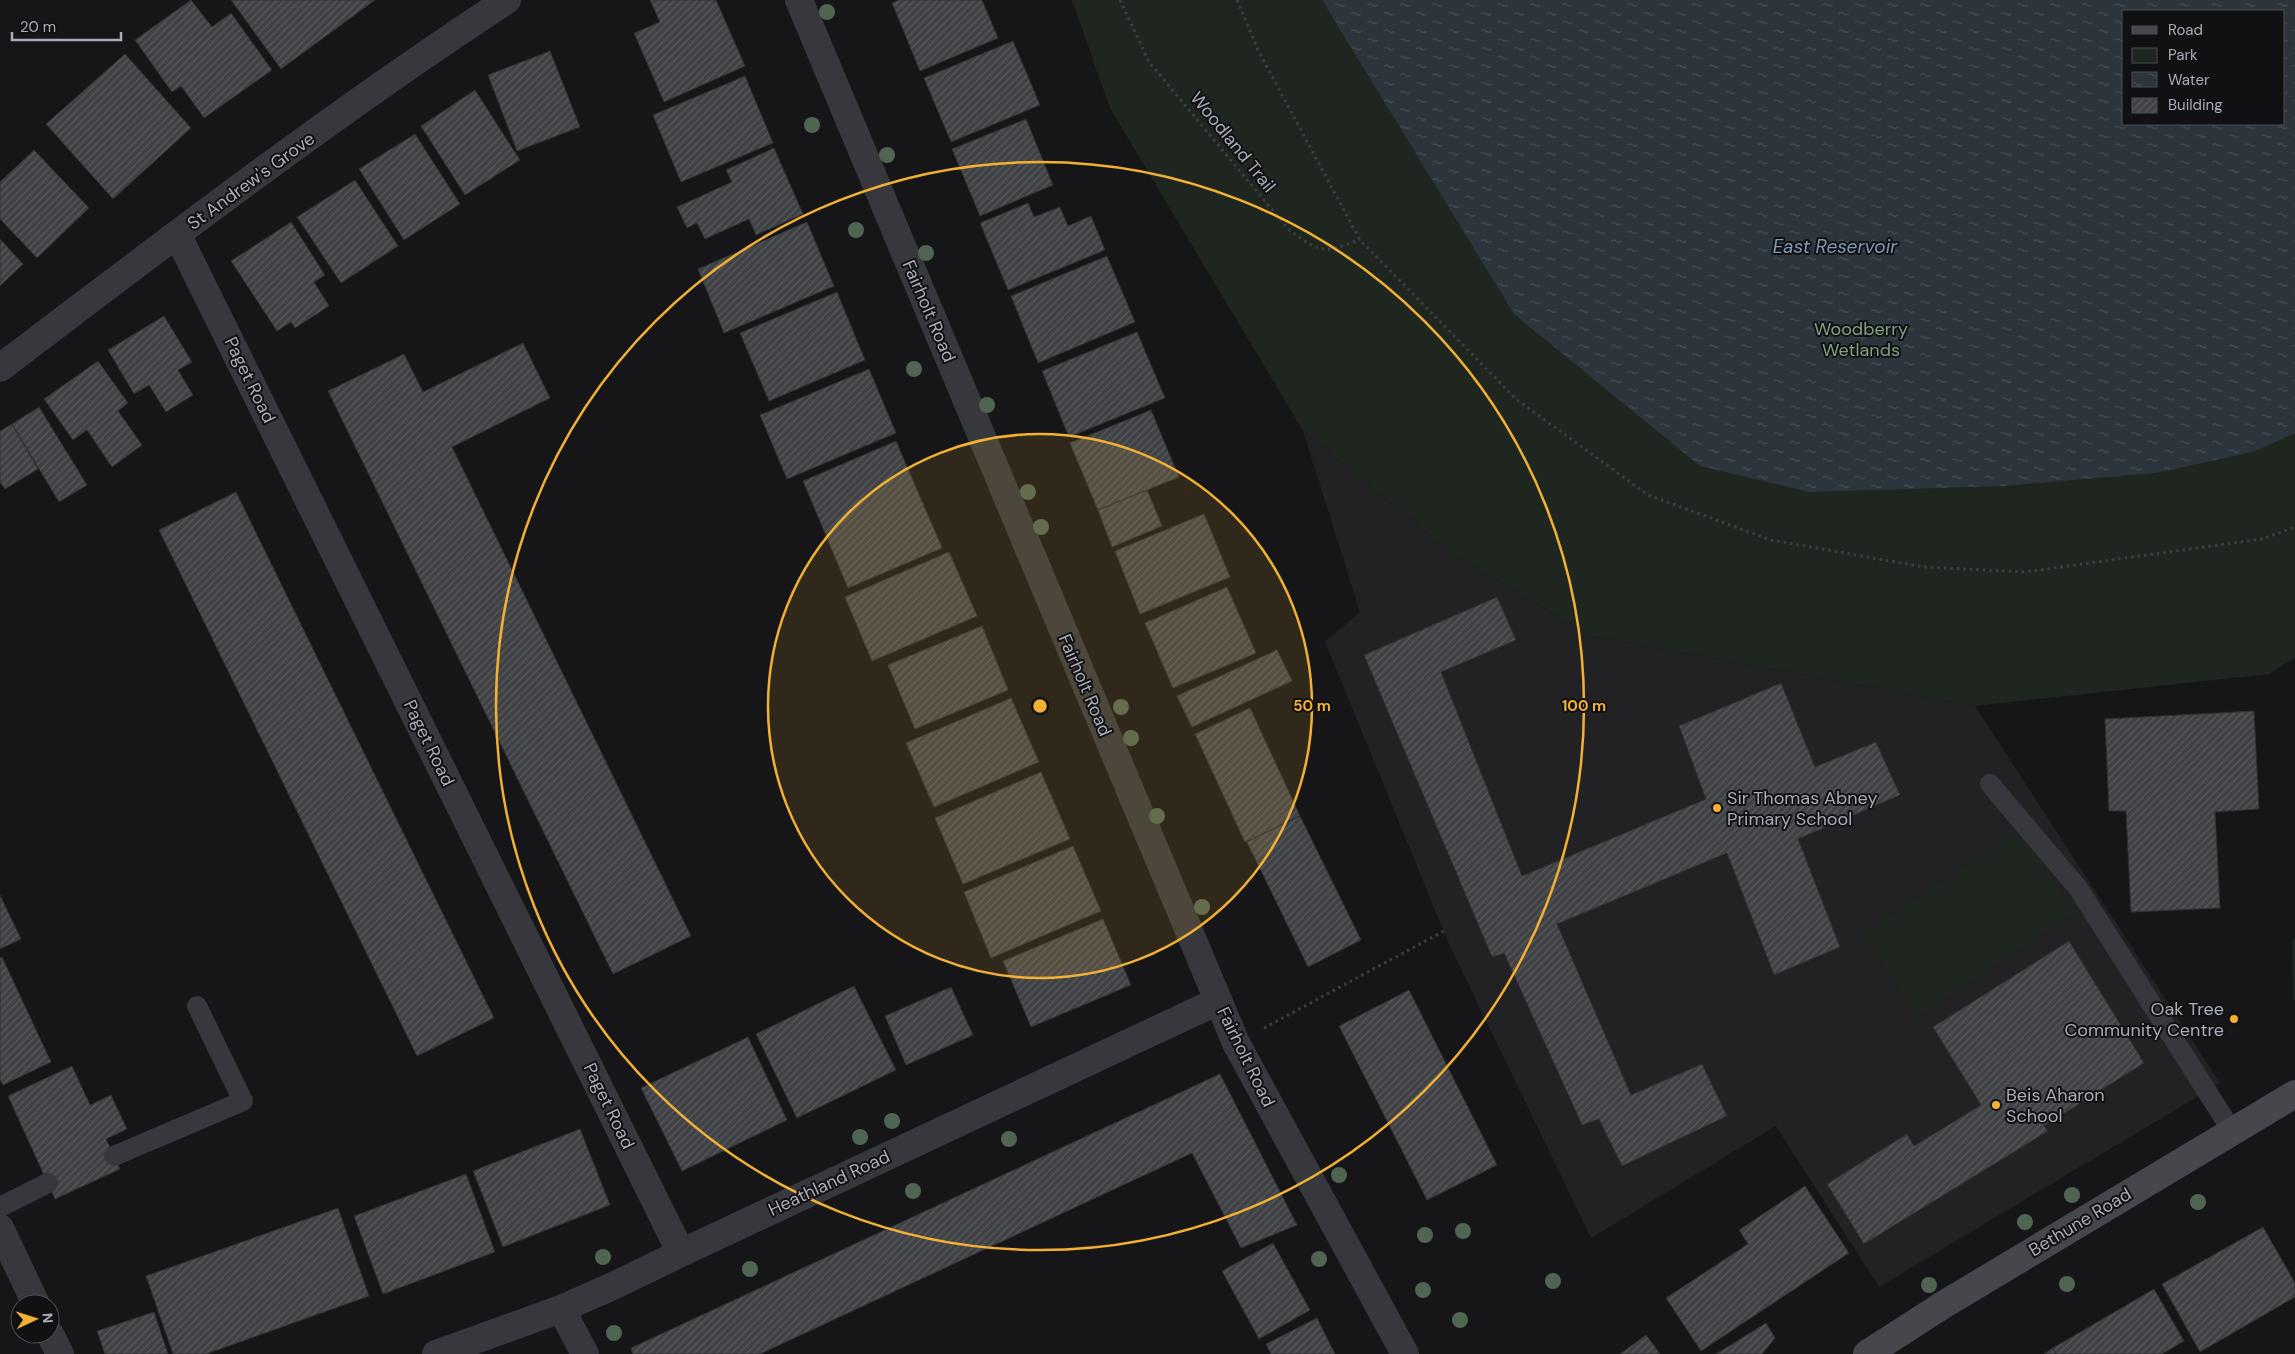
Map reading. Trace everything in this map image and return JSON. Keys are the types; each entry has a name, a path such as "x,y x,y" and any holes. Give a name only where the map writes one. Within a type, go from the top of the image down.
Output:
{"street":[{"name":"St Andrew's Grove","path":"0,368 177,234 443,42 508,0"},
{"name":"Fairholt Road","path":"799,0 1236,1043 1405,1354"},
{"name":"Paget Road","path":"177,234 681,1253"},
{"name":"Heathland Road","path":"436,1354 561,1309 614,1286 1218,1001"},
{"name":"Bethune Road","path":"1867,1354 1943,1305 2295,1094"},
{"path":"0,1228 31,1294"},
{"path":"561,1309 585,1354"}],"lane":[{"path":"1990,784 2078,888 2232,1131"},
{"path":"114,1156 243,1101 197,1006"},
{"path":"0,1207 48,1184"}],"path":[{"name":"Woodland Trail","path":"1120,0 1150,62 1289,230 1315,248 1328,251 1360,240"},
{"path":"1237,0 1258,50 1360,240 1516,399 1648,495 1771,540 1924,567 2024,572 2262,539 2295,527"},
{"path":"1236,1043 1444,931"}],"shaded area":[{"name":"Sir Thomas Abney Primary School","path":"1303,431 1453,554 1591,636 1975,706 2220,1083 1879,1287 1776,1126 1591,1238 1449,944 1325,642 1360,612"}],"green space":[{"name":"Woodberry Wetlands","path":"1072,0 2295,0 2295,658 2269,674 1975,706 1591,636 1453,554 1303,431 1110,108"},
{"path":"2020,831 2075,913 1918,1017 1864,934"},
{"path":"2295,938 2295,1000 2293,1000 2292,939"}],"water":[{"name":"East Reservoir","path":"1322,0 2295,0 2295,433 2253,452 2155,473 2003,486 1809,492 1700,466 1514,314"}],"building":[{"path":"191,0 212,27 231,13 272,70 204,118 181,86 172,92 135,40"},
{"path":"231,0 375,0 281,69"},
{"path":"650,0 716,0 745,66 664,102 634,33 660,22"},
{"path":"899,0 982,0 998,38 920,71 892,3"},
{"path":"1013,41 1040,105 951,142 924,78"},
{"path":"550,51 580,127 517,151 488,75"},
{"path":"125,54 191,128 113,199 46,124"},
{"path":"745,76 773,143 681,182 653,115"},
{"path":"475,90 520,160 465,195 421,126"},
{"path":"1026,119 1053,185 980,216 952,149"},
{"path":"415,134 460,204 404,240 359,169"},
{"path":"774,148 803,214 756,235 749,219 705,239 697,223 687,228 677,207 732,182 726,170"},
{"path":"34,150 89,208 37,258 0,219 0,182"},
{"path":"355,180 398,246 341,283 297,217"},
{"path":"1028,203 1034,217 1060,207 1068,226 1091,216 1105,250 1008,290 980,223"},
{"path":"291,222 325,275 314,282 329,306 295,328 291,322 277,331 231,261"},
{"path":"807,222 834,286 724,333 698,269"},
{"path":"0,239 23,264 0,286"},
{"path":"1107,256 1135,322 1038,363 1011,296"},
{"path":"837,292 865,360 769,401 740,333"},
{"path":"164,316 192,362 178,370 193,395 166,412 149,385 134,394 108,350"},
{"path":"1137,332 1165,398 1069,437 1042,371"},
{"path":"523,343 550,398 452,447 691,936 613,974 328,391 404,354 423,392"},
{"path":"98,361 128,403 118,411 142,445 112,467 87,430 73,440 44,399"},
{"path":"869,369 896,433 787,479 760,415"},
{"path":"39,407 87,485 59,502 12,424"},
{"path":"1151,410 1179,477 1098,510 1070,443"},
{"path":"12,424 38,469 5,489 0,482 0,431"},
{"path":"896,441 942,548 848,588 803,481"},
{"path":"1147,490 1162,526 1112,547 1098,510"},
{"path":"236,492 494,1018 417,1056 159,530"},
{"path":"1204,514 1230,577 1140,614 1115,551"},
{"path":"949,552 977,616 872,661 845,597"},
{"path":"1227,587 1256,653 1173,688 1145,623"},
{"path":"1497,597 1516,640 1441,672 1522,876 1706,799 1679,726 1781,683 1815,767 1876,742 1900,795 1798,839 1840,947 1774,975 1727,853 1557,924 1631,1095 1702,1064 1727,1116 1622,1166 1599,1119 1582,1125 1504,953 1492,957 1364,655"},
{"path":"982,626 1008,690 915,729 888,665"},
{"path":"1277,650 1292,681 1192,727 1177,696"},
{"path":"1011,698 1039,762 934,807 906,743"},
{"path":"1250,708 1300,816 1245,842 1195,734"},
{"path":"2254,711 2259,809 2215,812 2220,908 2131,912 2126,811 2109,811 2105,719"},
{"path":"1041,772 1070,839 963,884 935,818"},
{"path":"1300,816 1361,940 1308,967 1247,842"},
{"path":"1073,846 1101,911 991,958 964,892"},
{"path":"0,895 21,939 0,949"},
{"path":"1103,919 1131,985 1031,1027 1003,961"},
{"path":"2069,941 2144,1063 2044,1126 2048,1131 1864,1244 1827,1184 1907,1134 1914,1146 1981,1105 1933,1027"},
{"path":"2,957 51,1062 3,1085 0,1080 0,958"},
{"path":"854,986 896,1070 797,1118 756,1034"},
{"path":"951,987 973,1035 906,1065 885,1016"},
{"path":"1409,990 1497,1165 1427,1200 1339,1026"},
{"path":"748,1037 787,1120 682,1171 641,1088"},
{"path":"72,1066 90,1105 111,1095 127,1129 106,1139 120,1169 55,1199 8,1096"},
{"path":"1220,1074 1297,1225 1241,1248 1192,1153 760,1354 633,1354 631,1348"},
{"path":"580,1129 610,1205 503,1247 473,1171"},
{"path":"466,1174 495,1252 383,1294 354,1216"},
{"path":"1805,1186 1849,1253 1701,1351 1666,1298 1748,1244 1739,1230"},
{"path":"338,1208 369,1296 206,1354 173,1354 146,1276"},
{"path":"2263,1227 2295,1283 2295,1297 2200,1352 2162,1284"},
{"path":"1273,1243 1310,1310 1259,1339 1222,1271"},
{"path":"2154,1289 2184,1341 2162,1354 2056,1354 2053,1348"},
{"path":"154,1312 168,1354 105,1354 97,1331"},
{"path":"1317,1318 1335,1354 1271,1354 1266,1344"},
{"path":"1766,1323 1775,1338 1762,1354 1716,1354"},
{"path":"1646,1335 1660,1354 1620,1354"},
{"path":"2053,1348 2056,1354 2044,1354"}],"place":[{"name":"Sir Thomas Abney Primary School","path":"1717,808"},
{"name":"Oak Tree Community Centre","path":"2234,1019"},
{"name":"Beis Aharon School","path":"1996,1105"}]}
